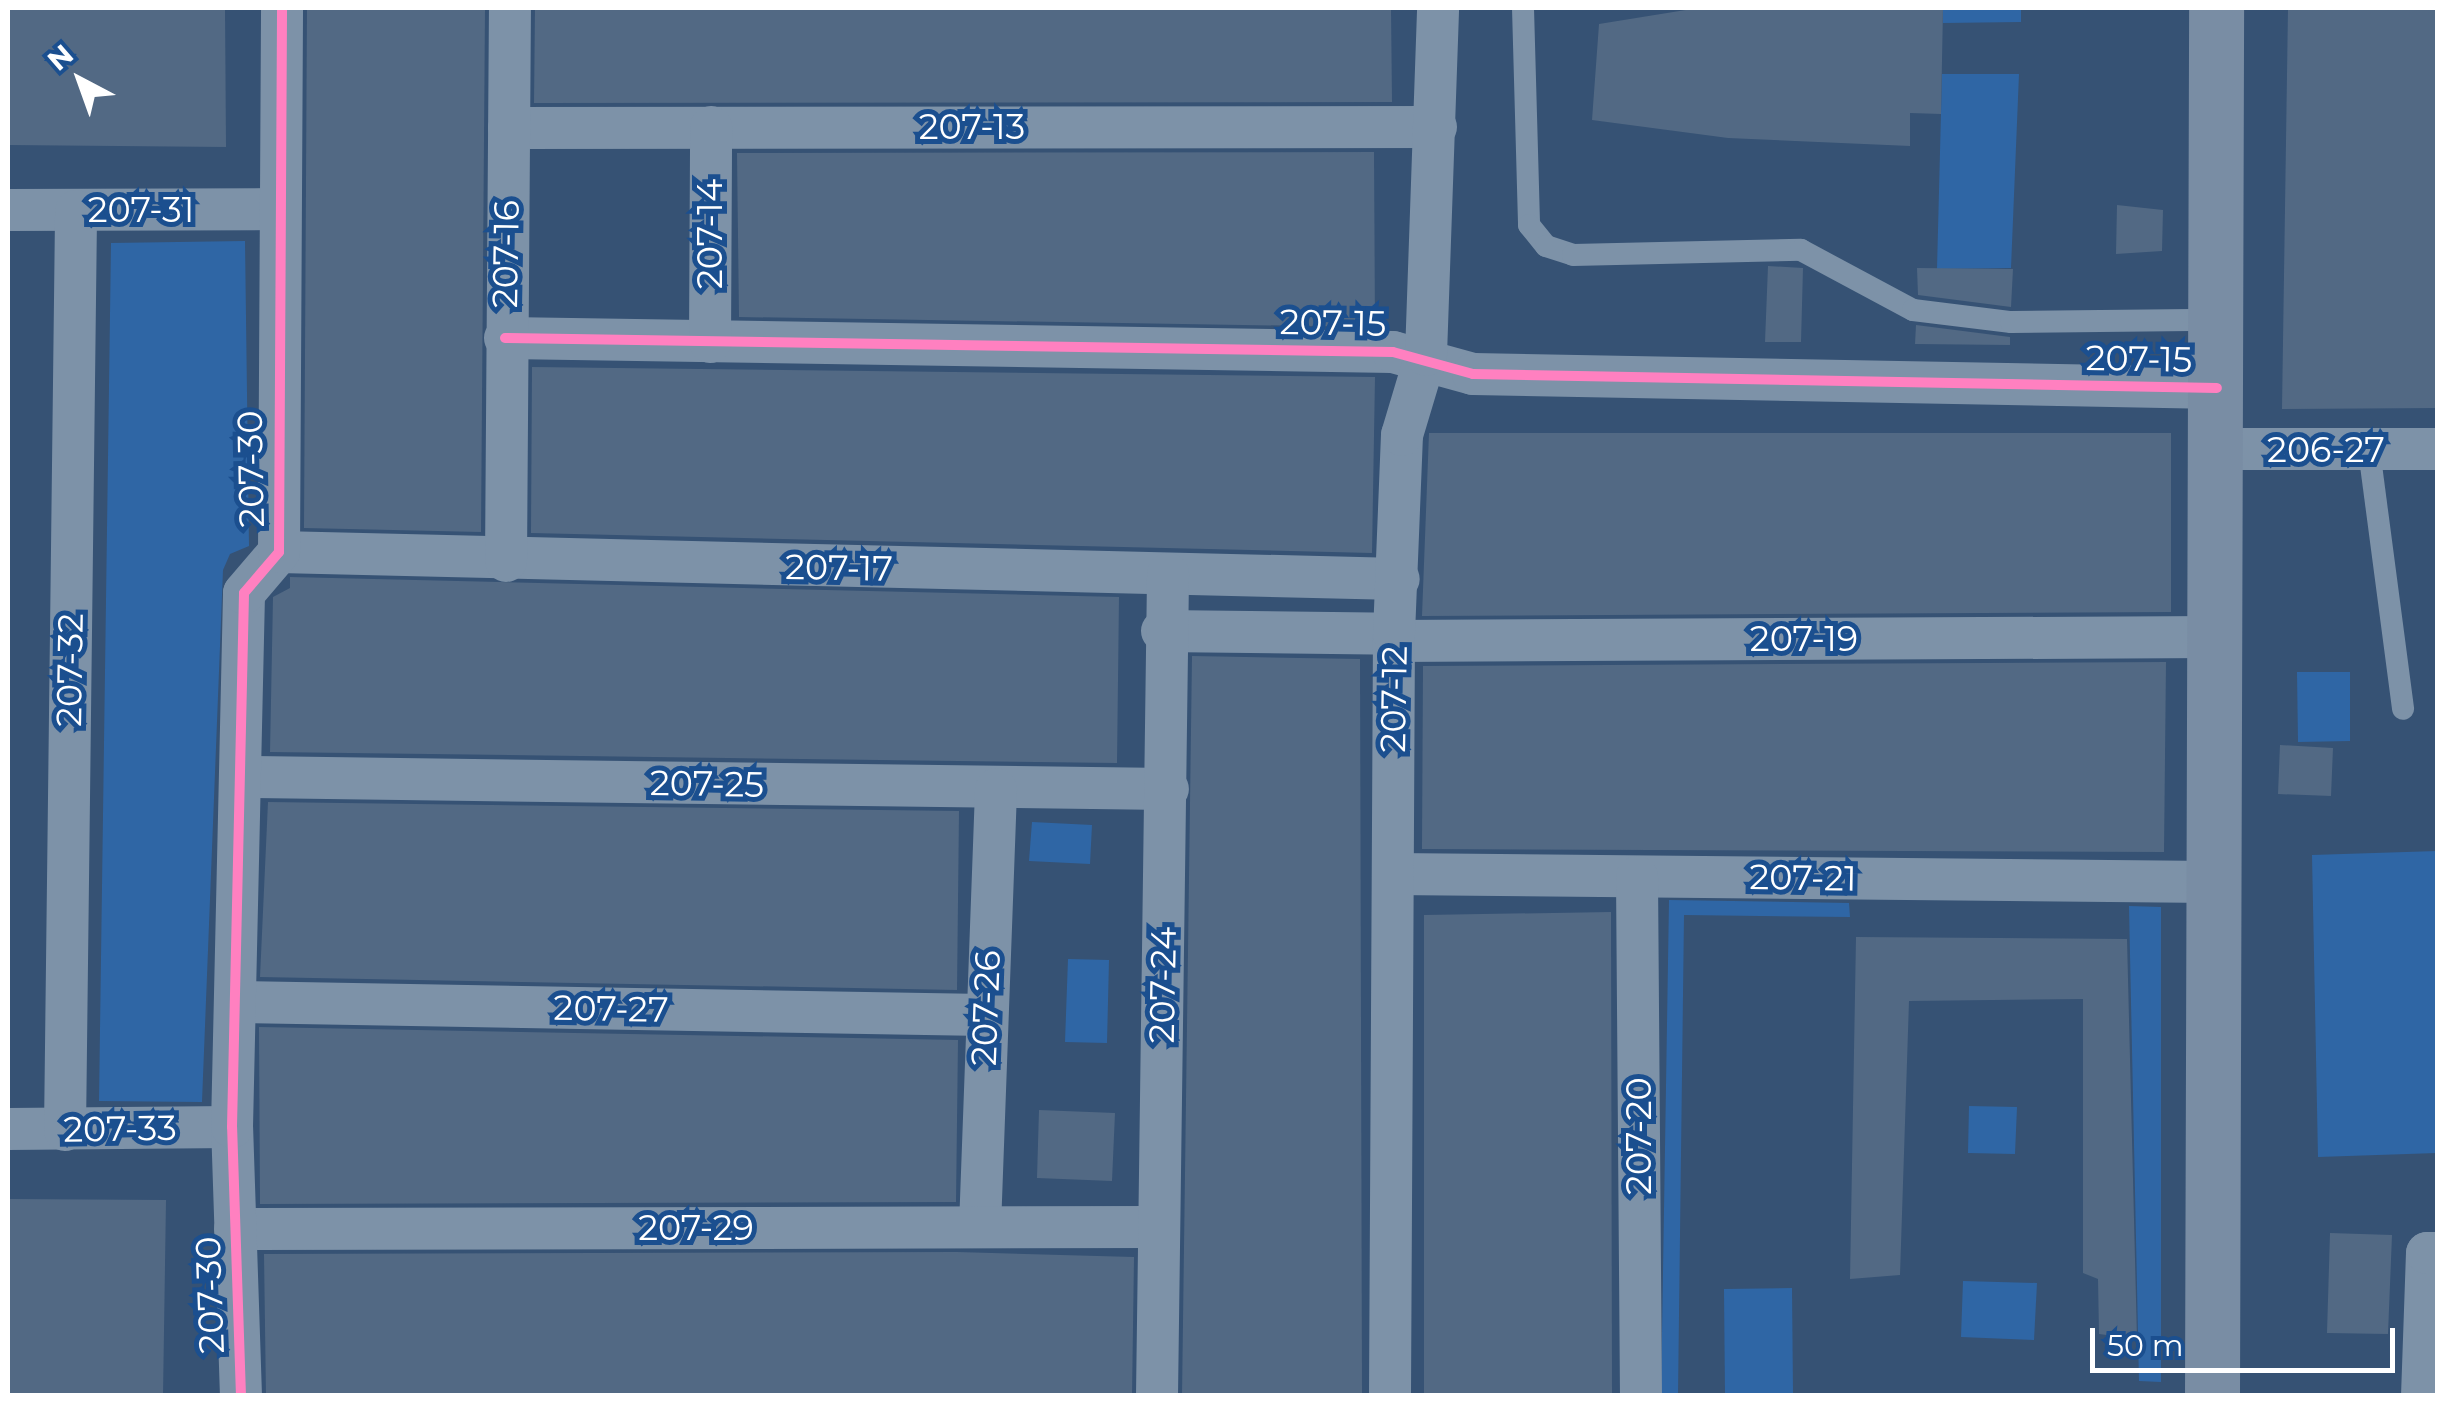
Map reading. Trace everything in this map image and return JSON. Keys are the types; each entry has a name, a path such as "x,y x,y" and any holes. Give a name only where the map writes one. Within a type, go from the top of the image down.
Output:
{"street":[{"name":"207-30","path":"241,1396 232,1127 246,777 244,593 280,552 276,209 282,8"},
{"name":"207-16","path":"506,561 510,8"},
{"name":"207-12","path":"1390,1396 1394,638 1402,435 1424,358 1438,8"},
{"path":"2212,1396 2216,8"},
{"name":"207-13","path":"508,128 1436,127"},
{"name":"207-14","path":"710,128 710,342"},
{"name":"207-31","path":"8,210 276,209"},
{"name":"207-32","path":"65,1130 76,210"},
{"name":"207-15","path":"505,338 1424,358 1473,374 2217,388"},
{"name":"206-27","path":"2214,450 2438,450"},
{"name":"207-17","path":"280,552 506,561 1399,579"},
{"name":"207-24","path":"1157,1396 1157,1227 1168,788 1162,631 1168,574"},
{"path":"1162,631 1394,638"},
{"name":"207-19","path":"1394,638 2214,637"},
{"name":"207-25","path":"246,777 996,789 1168,788"},
{"name":"207-26","path":"980,1228 996,789"},
{"name":"207-21","path":"1392,874 2214,882"},
{"name":"207-20","path":"1637,877 1641,1396"},
{"name":"207-27","path":"237,1002 985,1015"},
{"name":"207-33","path":"8,1129 232,1127"},
{"name":"207-29","path":"235,1230 1157,1227"},
{"path":"2422,1396 2432,1253"}],"lane":[{"path":"1523,8 1529,225 1546,246 1573,255 1801,250 1913,310 2010,322 2215,320"},
{"path":"2368,450 2403,709"}],"shaded area":[{"path":"1943,8 2021,8 2021,22 1943,23"},
{"path":"1942,74 2019,74 2011,268 1937,269"},
{"path":"245,241 249,546 230,554 223,570 202,1102 99,1101 111,243"},
{"path":"2297,672 2350,672 2350,741 2298,742"},
{"path":"1032,822 1092,825 1090,864 1029,861"},
{"path":"2437,851 2437,1153 2318,1157 2312,855"},
{"path":"1669,900 1849,903 1850,917 1684,915 1678,1395 1661,1396"},
{"path":"2129,906 2161,907 2161,1382 2139,1381"},
{"path":"1068,959 1109,960 1107,1043 1065,1042"},
{"path":"1969,1106 2017,1107 2015,1154 1968,1153"},
{"path":"1963,1281 2037,1283 2034,1340 1961,1337"},
{"path":"1792,1288 1793,1395 1725,1395 1724,1289"}],"building":[{"path":"8,8 225,8 226,147 8,145"},
{"path":"307,8 485,8 481,532 304,528"},
{"path":"535,8 1391,8 1392,102 534,103"},
{"path":"1698,8 1943,8 1941,114 1910,113 1910,146 1728,138 1592,120 1599,24"},
{"path":"2288,8 2438,8 2438,408 2282,409"},
{"path":"1374,152 1375,327 739,317 737,153"},
{"path":"2117,205 2163,210 2162,251 2116,254"},
{"path":"1768,266 1803,268 1801,342 1765,342"},
{"path":"1917,268 2013,269 2011,307 1918,295"},
{"path":"1916,325 2010,337 2010,345 1915,344"},
{"path":"532,367 1375,377 1372,553 531,533"},
{"path":"1429,433 2171,433 2171,612 1422,616"},
{"path":"290,577 1119,597 1117,763 270,752 273,597 290,588"},
{"path":"1192,656 1360,659 1362,1396 1182,1396"},
{"path":"2166,662 2164,852 1422,849 1423,666"},
{"path":"2280,745 2333,748 2331,796 2278,794"},
{"path":"268,802 959,811 957,990 260,977"},
{"path":"1611,912 1612,1396 1424,1396 1424,915"},
{"path":"1856,937 2127,939 2137,1339 2099,1334 2098,1279 2083,1273 2083,999 1909,1001 1900,1275 1850,1279"},
{"path":"259,1027 958,1040 956,1202 260,1204"},
{"path":"1039,1110 1115,1113 1112,1181 1037,1178"},
{"path":"8,1199 166,1200 163,1396 8,1396"},
{"path":"2330,1233 2392,1235 2388,1334 2327,1333"},
{"path":"957,1252 1134,1257 1132,1396 266,1396 264,1254"}],"cycle path":[{"path":"241,1396 232,1127 244,593 279,552 282,8"},
{"path":"505,338 1393,352 1473,374 2217,388"}]}
